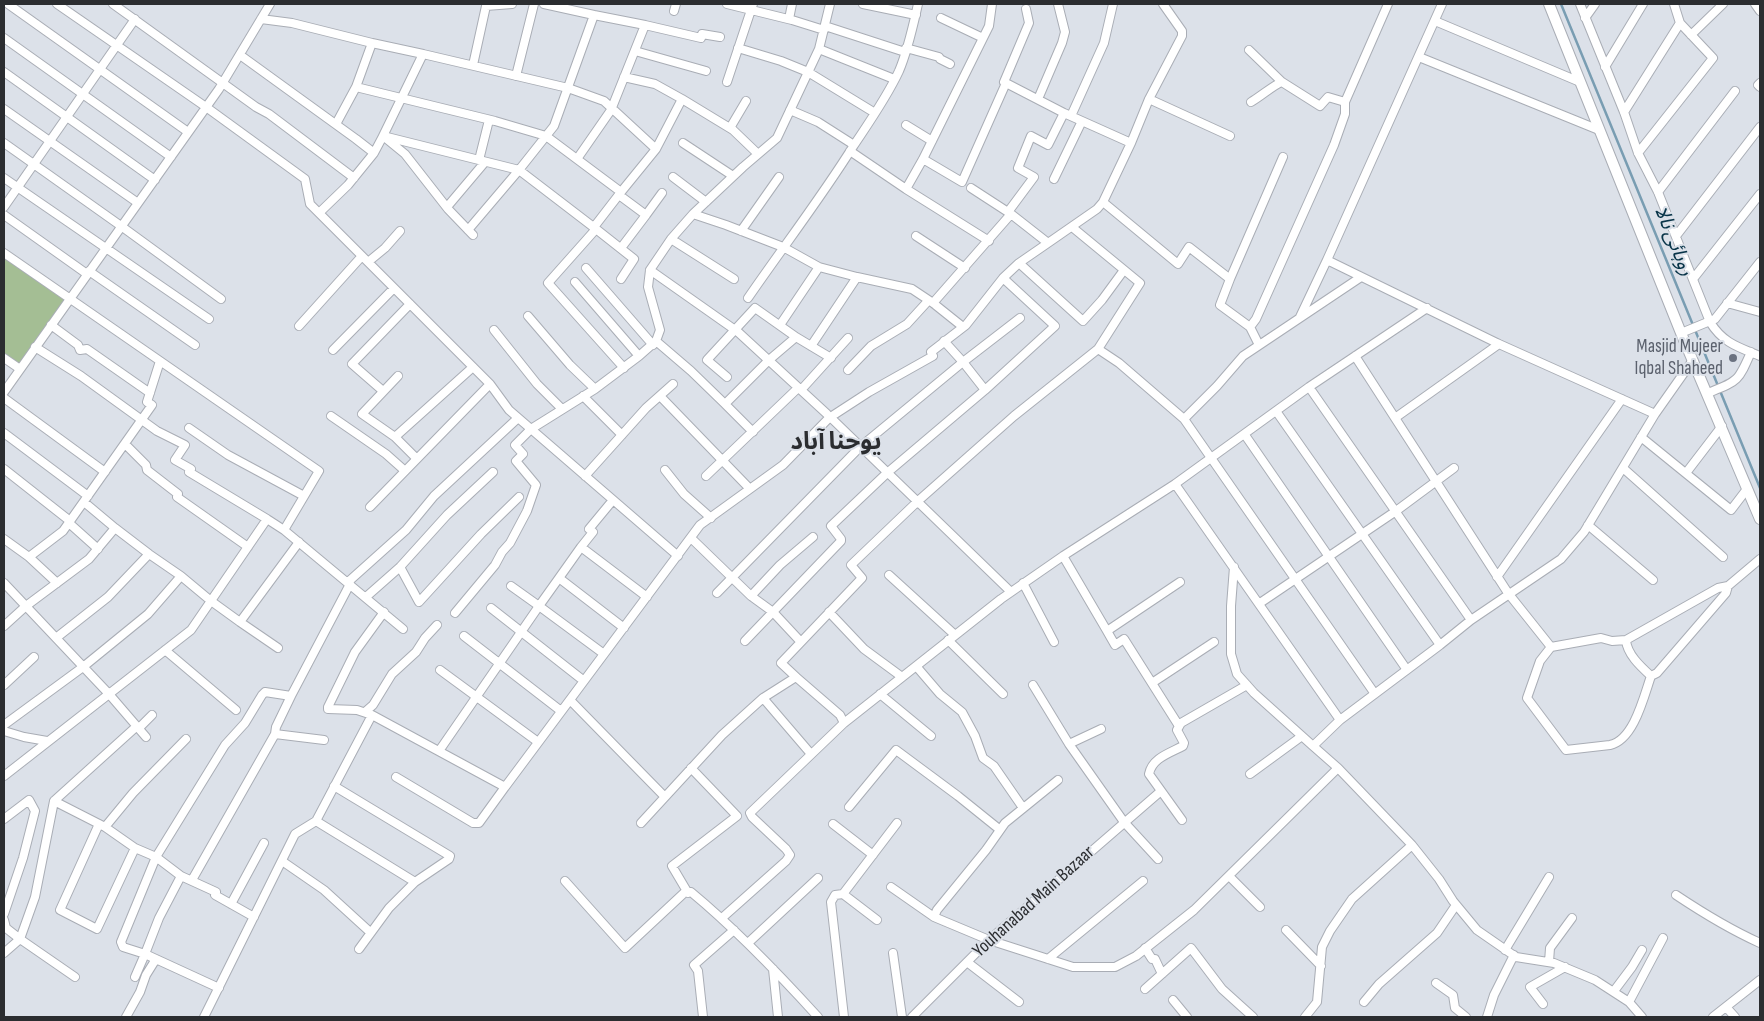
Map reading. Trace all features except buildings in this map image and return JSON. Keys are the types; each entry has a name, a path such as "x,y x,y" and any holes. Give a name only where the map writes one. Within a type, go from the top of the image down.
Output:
{"street":[{"path":"4,11 9,4 188,132"},
{"path":"57,4 206,107 305,180 310,204 490,384 509,410 678,556"},
{"path":"113,4 354,178"},
{"path":"4,392 206,107 270,4"},
{"path":"473,65 486,6 512,4"},
{"path":"516,76 534,4"},
{"path":"544,4 700,38 702,34 720,37"},
{"path":"727,4 752,7 789,19 939,57 950,64"},
{"path":"789,19 792,4"},
{"path":"454,613 495,565 502,552 510,544 527,510 536,485 516,461 523,454 514,445 531,429 595,389 655,343 660,330 648,287 650,270 671,239 693,214 777,138 819,49 830,4"},
{"path":"863,4 916,15"},
{"path":"748,298 782,248 830,184 875,113 894,79 906,50 918,4"},
{"path":"906,189 923,160 989,26 992,4"},
{"path":"1038,99 1065,32 1058,4"},
{"path":"848,370 871,346 907,324 965,268 989,241 1034,176 1018,168 1031,136 1048,145 1067,114 1104,42 1113,4"},
{"path":"396,777 473,823 479,823 700,525 783,465 829,418 869,392 933,356 930,352 963,327 1003,278 1019,263 1097,209 1103,202 1131,143 1149,98 1182,36 1182,31 1163,4"},
{"path":"1250,327 1256,318 1334,145 1345,114 1345,102 1388,4"},
{"path":"1299,318 1442,4"},
{"path":"1548,4 1693,360 1710,392 1760,519"},
{"path":"1580,4 1624,112 1638,153 1658,192 1709,322 1718,334 1730,344 1760,356"},
{"path":"1585,18 1595,4"},
{"path":"1605,67 1643,4"},
{"path":"1638,153 1712,58 1680,23 1674,4"},
{"path":"1691,35 1723,4"},
{"path":"1755,4 1760,11"},
{"path":"727,82 752,7"},
{"path":"923,160 962,182 1006,84 1004,80 1029,22 1026,9"},
{"path":"383,136 405,154 447,207 470,232 554,126 594,15"},
{"path":"941,18 983,38"},
{"path":"4,206 135,19"},
{"path":"261,19 292,23 568,88 604,101 611,110 656,149"},
{"path":"1435,21 1580,82"},
{"path":"1624,112 1680,23"},
{"path":"576,159 611,110 645,25"},
{"path":"4,38 171,157"},
{"path":"336,124 356,88 372,43"},
{"path":"738,48 781,61 808,72 875,113"},
{"path":"819,49 894,79"},
{"path":"1249,50 1282,82 1320,106 1328,96 1345,102"},
{"path":"635,51 706,71"},
{"path":"319,213 354,178 374,153 423,54"},
{"path":"240,55 374,153"},
{"path":"1419,57 1599,130"},
{"path":"4,72 155,180"},
{"path":"624,77 655,84 682,99 730,128 758,154"},
{"path":"1251,102 1269,91 1278,82 1282,82"},
{"path":"1006,84 1131,143"},
{"path":"356,88 489,120 546,136 646,215"},
{"path":"1658,192 1735,91"},
{"path":"1149,98 1230,136"},
{"path":"624,368 548,283 595,228 656,149 682,99"},
{"path":"730,128 746,100"},
{"path":"4,108 138,203"},
{"path":"790,110 818,122 906,189 989,241"},
{"path":"447,207 482,161 489,120"},
{"path":"1054,179 1082,121"},
{"path":"906,125 932,141"},
{"path":"1676,236 1760,127"},
{"path":"383,136 519,170 634,259 621,279"},
{"path":"4,143 221,299"},
{"path":"682,143 733,176"},
{"path":"1259,345 1250,327 1220,305 1283,157"},
{"path":"673,177 706,202"},
{"path":"4,178 209,319"},
{"path":"741,231 779,178"},
{"path":"971,188 1009,213 1048,243"},
{"path":"621,248 662,193"},
{"path":"1693,279 1760,194"},
{"path":"1103,202 1178,264 1189,247 1230,279"},
{"path":"693,214 782,248 819,267 912,289 963,327"},
{"path":"4,215 195,345"},
{"path":"844,723 840,715 781,663 862,578 851,565 918,501 1014,416 1098,349 1140,283 1072,227"},
{"path":"299,326 365,259 385,248 400,231"},
{"path":"916,236 965,268"},
{"path":"671,239 734,279"},
{"path":"4,253 319,472 284,530"},
{"path":"1327,260 1500,344 1655,414"},
{"path":"1683,332 1715,319 1760,262"},
{"path":"1019,263 1083,321 1102,300 1124,270"},
{"path":"780,325 819,267"},
{"path":"586,268 655,343 691,371 752,432"},
{"path":"650,270 736,330 918,501 1011,592"},
{"path":"1184,419 1217,386 1243,356 1361,276"},
{"path":"811,346 857,277"},
{"path":"745,641 841,541 831,526 887,473 985,390 1055,326 1003,278"},
{"path":"575,282 640,356"},
{"path":"333,350 394,288"},
{"path":"1727,303 1760,312"},
{"path":"383,391 352,364 410,304"},
{"path":"727,378 707,360 755,308 796,337 831,358"},
{"path":"722,918 786,861 790,855 786,849 752,818 750,813 844,723 1023,583 1176,484 1309,387 1427,308"},
{"path":"528,316 570,365 595,389"},
{"path":"717,593 860,447 963,362 1020,318"},
{"path":"50,326 78,345 80,350 87,349 150,393"},
{"path":"494,330 537,384 562,409"},
{"path":"726,404 769,360 796,337"},
{"path":"706,476 800,389 848,338"},
{"path":"944,341 985,390"},
{"path":"1395,418 1500,344"},
{"path":"35,347 81,376 157,430 185,445 175,460 191,469 188,472 284,530 403,629"},
{"path":"1098,349 1119,363 1184,419 1375,694"},
{"path":"1710,392 1736,381 1752,352"},
{"path":"1355,356 1508,593 1551,648"},
{"path":"4,358 20,369"},
{"path":"1313,746 1340,720 1440,645 1470,620 1561,559 1588,525 1655,414 1693,360"},
{"path":"29,556 63,531 152,406 147,402 160,361"},
{"path":"395,437 473,367"},
{"path":"398,376 362,414 395,437 416,458"},
{"path":"370,507 404,470 490,384"},
{"path":"586,476 646,408 673,384"},
{"path":"1309,387 1470,620"},
{"path":"583,396 622,435"},
{"path":"660,396 750,489"},
{"path":"4,398 105,472"},
{"path":"1497,576 1622,399"},
{"path":"1276,411 1440,645"},
{"path":"331,416 386,454 404,470"},
{"path":"192,880 275,734 276,727 291,696 349,583 406,530 434,496 518,418"},
{"path":"1686,473 1722,426"},
{"path":"189,428 228,455 304,496"},
{"path":"4,433 86,499 115,528 181,576 210,601 278,648"},
{"path":"1245,435 1407,670"},
{"path":"1641,437 1731,510 1747,489"},
{"path":"125,444 146,465 147,470 178,494 177,496 248,547"},
{"path":"1260,603 1396,511 1454,468"},
{"path":"1623,468 1723,557"},
{"path":"4,469 70,522 98,549"},
{"path":"665,470 684,494 711,518"},
{"path":"366,597 400,567 447,515 494,472"},
{"path":"1176,484 1340,720"},
{"path":"400,567 418,602 480,534 519,497"},
{"path":"439,751 539,606 593,532 589,529 613,500"},
{"path":"4,776 191,630 267,519"},
{"path":"1588,525 1653,580"},
{"path":"4,626 26,606 89,559 115,528"},
{"path":"751,596 780,565 813,536"},
{"path":"691,538 751,596 773,612 800,641"},
{"path":"4,539 29,556 57,582"},
{"path":"240,622 299,542"},
{"path":"581,547 647,597"},
{"path":"56,638 108,597 149,554"},
{"path":"1063,556 1115,645 1124,639 1178,726 1177,730 1184,743 1183,746 1155,761 1150,768 1149,774 1182,820"},
{"path":"1728,586 1726,593 1656,673 1651,676 1633,726 1616,744 1566,750 1526,698 1540,661 1551,648 1602,638 1612,641 1626,640 1718,588 1728,586 1760,560"},
{"path":"1234,567 1231,606 1231,654 1237,674 1254,693 1338,768 1412,845 1439,879 1456,905 1478,930 1514,956 1549,962 1595,980 1630,1002 1642,1017"},
{"path":"889,575 952,637 1003,694"},
{"path":"4,725 83,667 148,614 181,576"},
{"path":"559,578 624,628"},
{"path":"1107,631 1180,582"},
{"path":"4,583 109,694 146,737"},
{"path":"1023,583 1054,642"},
{"path":"511,586 604,654"},
{"path":"491,608 584,681"},
{"path":"384,612 355,652 328,707 330,710 357,710 369,714 505,787"},
{"path":"829,612 864,649 902,677"},
{"path":"204,1017 295,834 316,821 373,704 392,674 416,652 437,625"},
{"path":"464,636 561,711"},
{"path":"1626,640 1627,649 1651,676"},
{"path":"1152,683 1214,642"},
{"path":"165,650 236,710"},
{"path":"4,685 34,657"},
{"path":"916,666 940,694 962,712 975,736 983,758 994,766 1023,808"},
{"path":"440,670 538,742"},
{"path":"641,823 722,735 763,698 796,677"},
{"path":"1033,685 1069,744 1124,822 1158,859"},
{"path":"1178,726 1247,685"},
{"path":"218,988 146,954 123,947 121,942 156,857 225,745 245,723 265,692 291,696"},
{"path":"880,694 931,736"},
{"path":"763,698 811,754"},
{"path":"570,700 665,797"},
{"path":"4,953 20,939 35,897 54,801 152,715"},
{"path":"1069,744 1100,730"},
{"path":"4,731 24,738 47,742"},
{"path":"275,734 324,740"},
{"path":"1250,774 1302,736"},
{"path":"135,848 97,929 60,910 102,825 186,738"},
{"path":"849,807 896,750 999,829"},
{"path":"688,893 672,866 737,816 692,768"},
{"path":"891,887 934,917 988,940 1073,966 1115,967 1136,956 1194,910 1338,768"},
{"path":"934,917 937,910 986,850 999,829 1058,780"},
{"path":"334,786 450,856 449,859 415,882 389,908 359,949"},
{"name":"Youhanabad Main Bazaar","path":"912,1017 988,940 1161,791"},
{"path":"4,819 29,800 35,811 23,858 4,914"},
{"path":"54,801 102,825 135,848 156,857 182,876 216,892 215,895 254,917"},
{"path":"316,821 415,882"},
{"path":"843,894 897,823"},
{"path":"834,824 872,855"},
{"path":"231,904 264,843"},
{"path":"1305,1017 1317,1002 1322,947 1330,931 1352,899 1412,845"},
{"path":"282,861 324,890 370,932"},
{"path":"135,976 146,954 159,918 182,876"},
{"path":"1229,876 1260,907"},
{"path":"1505,950 1549,877"},
{"path":"748,943 818,878"},
{"path":"565,881 625,948 684,893 691,892 748,943 818,1017"},
{"path":"1048,959 1143,881"},
{"path":"844,1017 831,902 835,895 843,894 877,920"},
{"path":"1676,894 1706,914 1760,943"},
{"path":"1364,1002 1379,984 1437,933 1456,905"},
{"path":"1549,962 1550,948 1572,918"},
{"path":"4,920 6,928 75,977"},
{"path":"703,1017 698,971 694,965 734,930"},
{"path":"1286,930 1321,966"},
{"path":"1630,1002 1663,938"},
{"path":"1145,948 1152,959 1155,959 1162,974"},
{"path":"1145,989 1191,948 1222,989 1253,1017"},
{"path":"1614,991 1642,950"},
{"path":"893,953 902,1017"},
{"path":"1487,1017 1494,995 1514,956"},
{"path":"126,1017 140,992 146,975 156,959"},
{"path":"967,962 1019,1002"},
{"path":"1543,1004 1530,987 1565,967"},
{"path":"773,969 778,1017"},
{"path":"1713,1017 1760,980"},
{"path":"1436,983 1453,996 1455,1008 1466,1017"},
{"path":"1173,1000 1187,1017"},
{"path":"1726,1007 1735,1017"}],"green space":[{"path":"4,253 70,299 20,369 4,358"}],"waterway":[{"name":"روہائی نالا","path":"1561,4 1760,488"}],"place":[{"name":"Masjid Mujeer Iqbal Shaheed","path":"1733,358"}],"district":[{"name":"یوحنا آباد","path":"836,443"}]}
